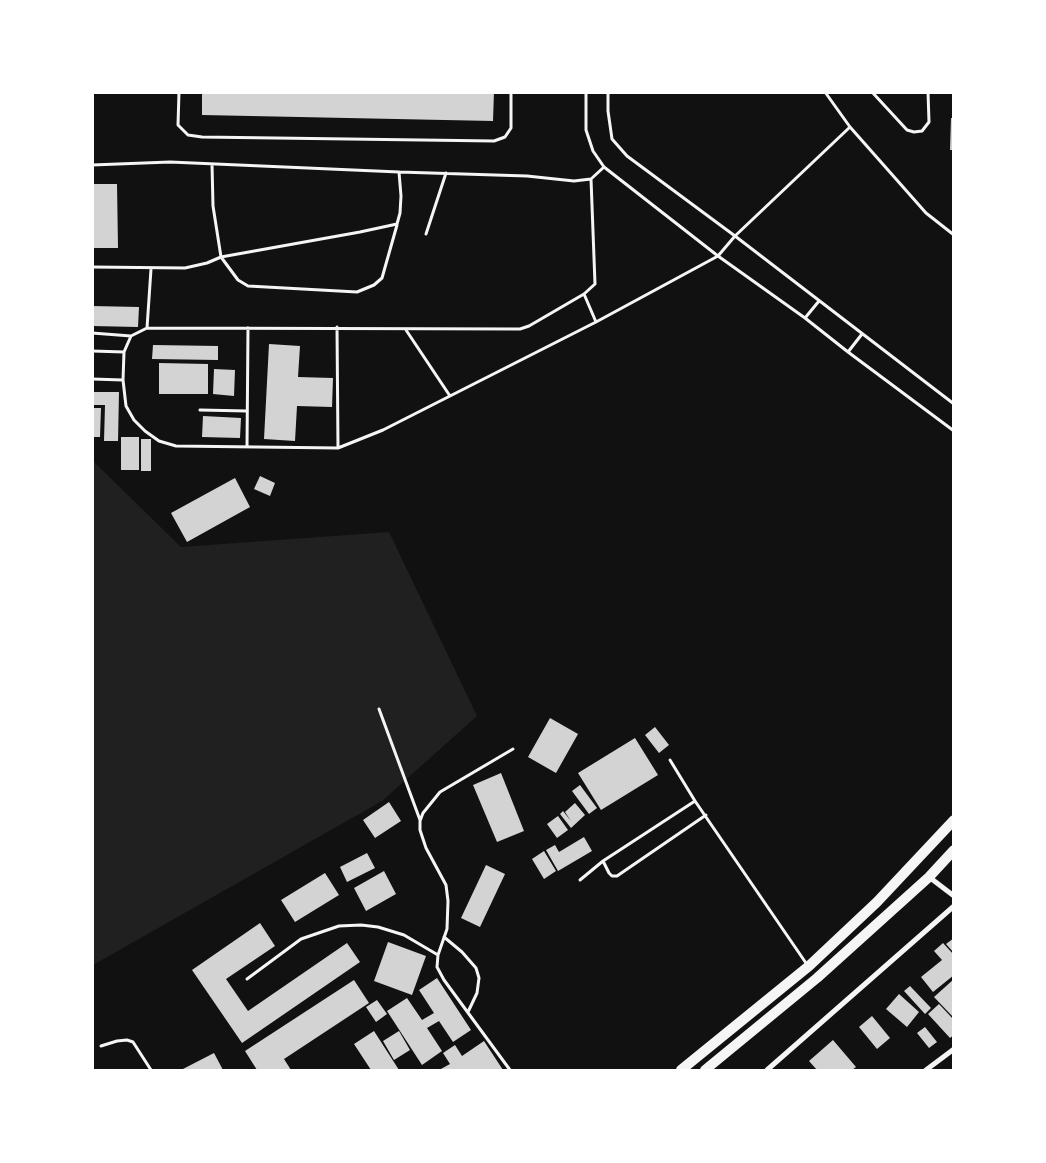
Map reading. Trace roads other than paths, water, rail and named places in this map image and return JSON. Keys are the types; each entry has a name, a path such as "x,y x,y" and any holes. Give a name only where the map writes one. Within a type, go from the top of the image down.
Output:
{"highway":[{"path":"681,1070 809,966 877,902 954,820"},
{"path":"705,1070 818,978 929,877 954,850"}],"street":[{"path":"929,877 954,896"},
{"path":"767,1070 954,906"},
{"path":"926,1070 954,1048"}],"lane":[{"path":"179,92 178,126 188,135 212,137 494,141 505,137 511,128 511,92"},
{"path":"586,92 586,130 593,151 604,167 718,256 805,318 954,431"},
{"path":"608,92 608,111 612,139 626,156 735,236 954,404"},
{"path":"825,92 850,127 926,213 954,235"},
{"path":"872,92 907,130 914,132 922,131 929,122 928,92"},
{"path":"132,336 124,352 122,380 126,406 134,420 159,441 176,446 338,448 383,430 596,322 718,256 735,236 850,127"},
{"path":"92,165 170,162 527,176 574,181 591,179 604,167"},
{"path":"212,164 213,206 222,257 238,280 248,286 357,292 374,285 382,278 400,213 399,172"},
{"path":"426,234 446,173"},
{"path":"92,334 132,336 147,328 338,327 520,329 529,326 584,294 595,284 591,179"},
{"path":"92,267 185,268 198,266 222,257 397,224"},
{"path":"147,328 151,269"},
{"path":"584,294 596,322"},
{"path":"805,318 819,301"},
{"path":"338,327 338,448"},
{"path":"247,447 248,328"},
{"path":"405,329 450,396"},
{"path":"848,352 862,334"},
{"path":"92,351 124,352"},
{"path":"92,379 122,380"},
{"path":"200,410 247,411"},
{"path":"379,709 420,821 420,830 426,848 446,885 448,901 447,929 438,954 437,967 444,980 510,1070"},
{"path":"420,821 423,813 440,792 513,749"},
{"path":"670,760 809,966"},
{"path":"580,880 603,861 696,801"},
{"path":"603,861 609,873 612,876 617,876 706,815"},
{"path":"247,979 301,939 339,926 361,925 378,927 404,935 438,954"},
{"path":"444,938 462,952 476,968 479,978 477,993 468,1012"},
{"path":"101,1046 117,1041 127,1040 133,1042 151,1070"}]}
